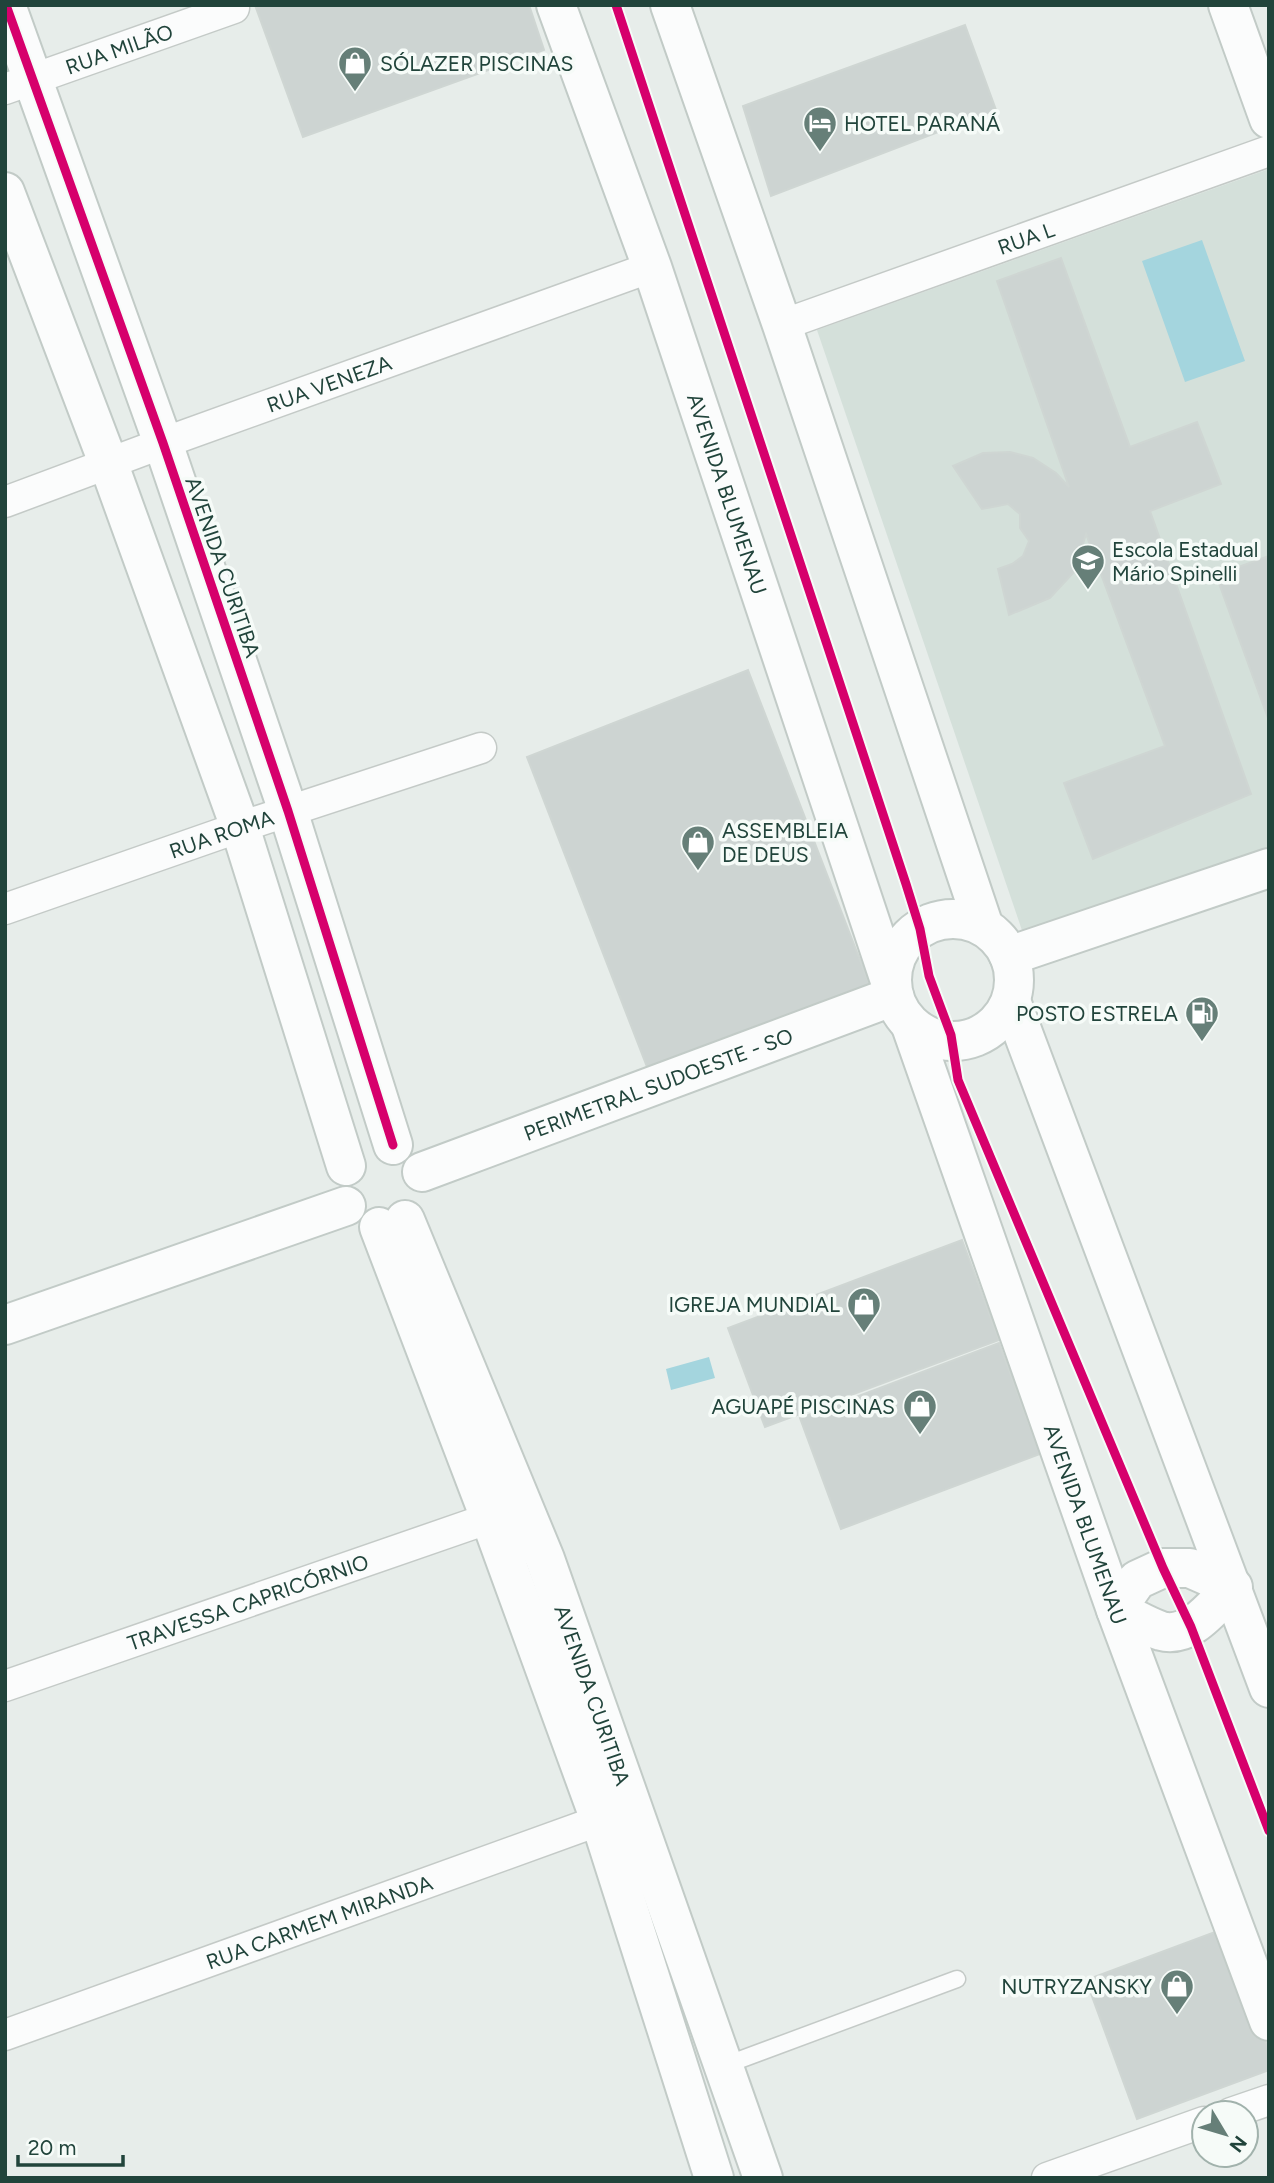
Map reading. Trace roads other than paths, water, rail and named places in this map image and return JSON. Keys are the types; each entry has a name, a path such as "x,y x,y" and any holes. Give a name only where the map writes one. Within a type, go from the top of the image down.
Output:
{"street":[{"name":"AVENIDA CURITIBA","path":"6,5 19,85 163,443 288,811 393,1146"},
{"name":"AVENIDA BLUMENAU","path":"556,5 652,267 899,1003 1116,1610 1269,2021"},
{"path":"670,5 782,325 984,928"},
{"path":"1228,5 1269,119"},
{"name":"RUA MILÃO","path":"19,85 234,8"},
{"name":"RUA L","path":"782,325 1269,151"},
{"path":"5,192 109,465 240,827 346,1166"},
{"name":"RUA VENEZA","path":"5,502 652,267"},
{"name":"RUA ROMA","path":"5,909 240,827 481,748"},
{"path":"1009,956 1269,868"},
{"path":"952,919 969,921 984,928 999,940 1009,956 1013,971 1011,1001 994,1026 982,1034 953,1041 938,1040 899,1003 893,970 898,954 920,929 936,922 952,919"},
{"path":"1011,1001 1269,1688"},
{"name":"PERIMETRAL SUDOESTE - SO","path":"422,1172 899,1003"},
{"path":"379,1144 393,1146 405,1151 415,1160 422,1172 422,1199 415,1211 392,1224 365,1224 354,1217 346,1206 341,1179 354,1156 366,1148 379,1144"},
{"path":"5,1325 346,1206"},
{"name":"AVENIDA CURITIBA","path":"392,1224 490,1518 616,1814 688,1964 763,2178"},
{"name":"AVENIDA CURITIBA","path":"392,1224 545,1559 616,1814 652,1979 714,2178"},
{"name":"TRAVESSA CAPRICÓRNIO","path":"5,1686 490,1518"},
{"path":"1163,1568 1190,1568 1233,1587 1191,1627 1177,1630 1163,1631 1116,1610 1137,1580 1163,1568"},
{"name":"RUA CARMEM MIRANDA","path":"5,2035 616,1814"},
{"path":"652,1979 688,1964"},
{"path":"1047,2178 1190,2127"}],"lane":[{"path":"723,2066 957,1979"}],"water":[{"path":"1202,240 1245,361 1185,382 1142,261"},
{"path":"709,1357 715,1378 671,1390 666,1369"}],"place":[{"name":"SÓLAZER PISCINAS","path":"355,93"},
{"name":"HOTEL PARANÁ","path":"820,153"},
{"name":"Escola Estadual Mário Spinelli","path":"1088,591"},
{"name":"ASSEMBLEIA DE DEUS","path":"698,872"},
{"name":"POSTO ESTRELA","path":"1202,1043"},
{"name":"IGREJA MUNDIAL","path":"864,1334"},
{"name":"AGUAPÉ PISCINAS","path":"920,1436"},
{"name":"NUTRYZANSKY","path":"1177,2016"}]}
